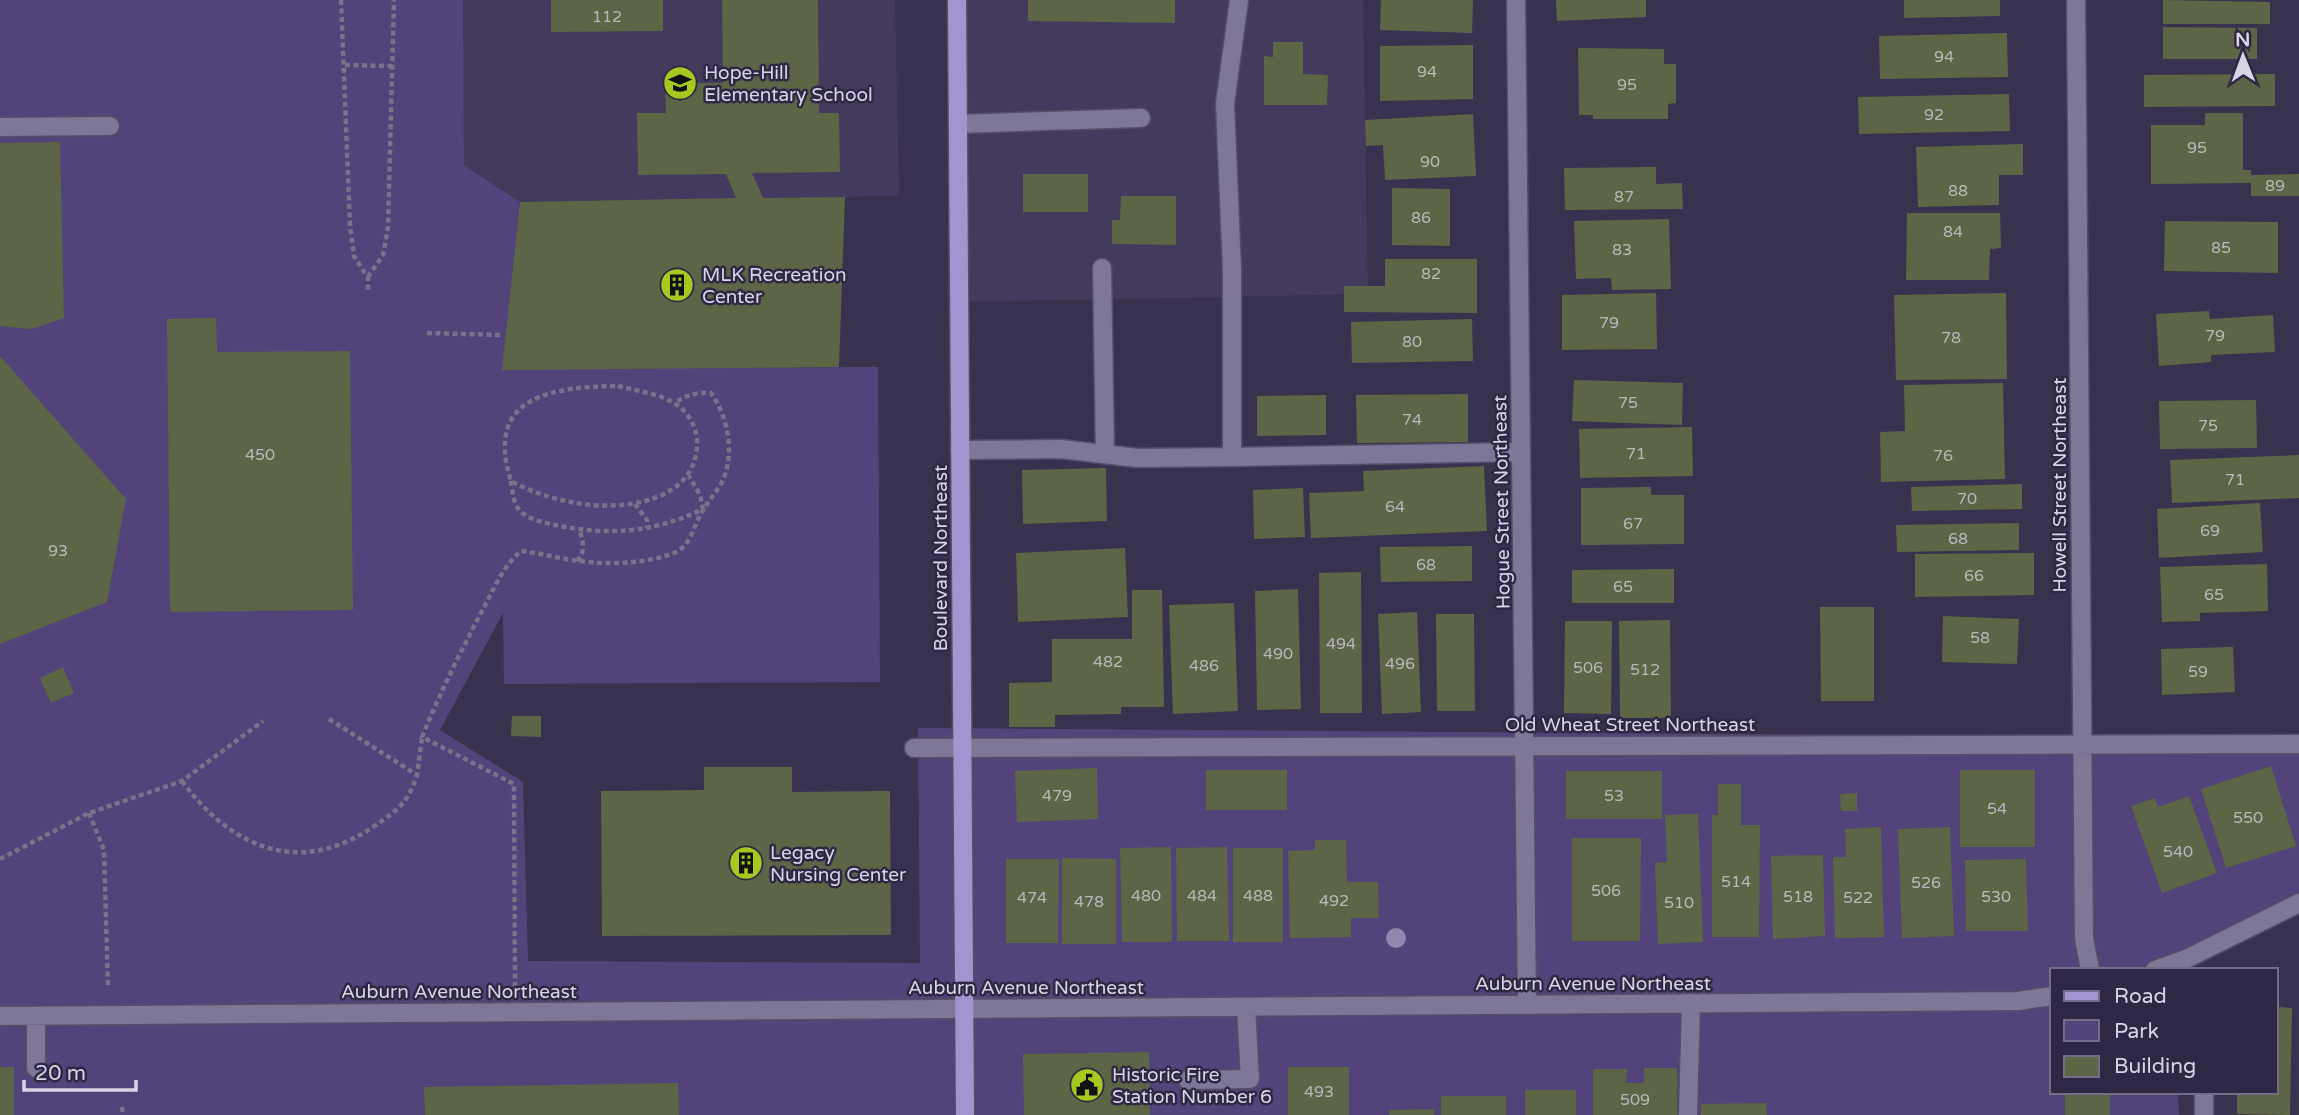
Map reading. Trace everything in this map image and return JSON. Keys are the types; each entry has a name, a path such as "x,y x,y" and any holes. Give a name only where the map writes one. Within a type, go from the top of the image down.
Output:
{"main road":[{"name":"Boulevard Northeast","path":"957,0 965,1115"}],"street":[{"path":"1232,457 1232,270 1225,104 1239,0"},
{"name":"Hogue Street Northeast","path":"1516,0 1527,1004"},
{"name":"Howell Street Northeast","path":"2076,0 2084,937 2090,968"},
{"path":"957,124 1141,118"},
{"path":"0,127 110,126"},
{"path":"1102,268 1105,454"},
{"path":"960,450 1061,449 1137,458 1521,452"},
{"name":"Old Wheat Street Northeast","path":"914,748 2299,744"},
{"path":"2166,968 2189,964 2299,903"},
{"name":"Auburn Avenue Northeast","path":"0,1016 2018,1000 2050,996"},
{"path":"1688,1115 1691,1003"},
{"path":"1188,1080 1250,1079 1247,1007"},
{"path":"36,1016 36,1068"},
{"path":"2203,1094 2204,1115"}],"path":[{"path":"341,0 350,226 354,256 368,278 368,291"},
{"path":"368,278 383,255 388,227 394,0"},
{"path":"345,65 392,66"},
{"path":"427,333 501,335"},
{"path":"511,481 526,490 572,503 606,505 656,498 676,488 689,476 697,457 697,435 688,415 674,403 618,386 582,387 545,394 521,407 511,418 505,442 506,467 516,506 525,516 543,523 611,533 679,521 703,509"},
{"path":"182,781 214,818 237,836 266,847 302,852 319,850 348,841 372,828 409,798 417,775 422,737 441,689 510,560 521,551 577,561 610,563 652,558 678,551 692,535 703,509 724,478 728,456 727,431 721,408 711,393 698,392 674,403"},
{"path":"689,476 700,495 703,509"},
{"path":"634,503 647,520 647,528"},
{"path":"577,561 584,548 579,530"},
{"path":"330,719 417,775"},
{"path":"0,859 89,813 182,781 263,721"},
{"path":"422,737 514,784 515,1012"},
{"path":"89,813 104,850 109,1015"},
{"path":"122,1107 122,1115"}],"shaded area":[{"name":"Hope-Hill Elementary School","path":"463,0 895,0 899,196 520,202 464,165"},
{"path":"959,0 1363,0 1368,294 962,302"}],"green space":[{"path":"0,0 463,0 464,165 520,202 503,369 878,367 880,682 504,684 503,613 440,730 523,782 528,961 920,963 918,728 2299,738 2299,895 2176,968 2050,968 2050,1094 2178,1094 2179,1115 0,1115"}],"building":[{"path":"551,0 663,0 663,31 551,32"},
{"name":"MLK Recreation Center","path":"722,0 818,0 819,113 839,113 840,172 752,173 763,198 845,197 839,367 502,370 520,202 736,198 726,174 638,175 637,113 666,113 665,83 723,83"},
{"path":"1028,0 1175,0 1175,23 1028,21"},
{"path":"1381,0 1473,0 1472,33 1380,30"},
{"path":"1556,0 1646,0 1646,17 1557,21"},
{"path":"1904,0 2000,0 2000,16 1904,18"},
{"path":"2163,0 2270,2 2270,24 2163,24"},
{"path":"2163,27 2257,28 2257,59 2163,59"},
{"path":"2007,33 2008,77 1880,79 1879,36"},
{"path":"1273,42 1303,42 1303,74 1328,75 1327,105 1264,105 1264,56 1273,57"},
{"path":"1473,45 1473,99 1380,101 1380,46"},
{"path":"1578,48 1664,49 1664,64 1676,64 1676,103 1668,104 1668,119 1593,119 1593,115 1579,115"},
{"path":"2275,74 2275,106 2144,107 2144,75"},
{"path":"2009,94 2010,131 1859,134 1858,97"},
{"path":"2205,113 2243,113 2243,170 2251,170 2251,175 2299,174 2299,196 2251,196 2251,183 2151,184 2151,125 2205,125"},
{"path":"1473,114 1476,176 1385,180 1383,145 1366,146 1365,120"},
{"path":"60,142 64,318 32,329 0,326 0,143"},
{"path":"2023,144 2023,175 1999,175 1999,205 1918,207 1916,147"},
{"path":"1656,167 1656,184 1682,183 1683,209 1565,210 1564,168"},
{"path":"1023,174 1088,174 1088,212 1023,212"},
{"path":"1392,188 1450,189 1450,246 1392,245"},
{"path":"1121,196 1176,196 1176,245 1112,244 1112,220 1120,220"},
{"path":"1907,213 2000,213 2001,248 1990,249 1989,280 1906,280"},
{"path":"1669,219 1671,289 1612,290 1611,278 1576,279 1574,221"},
{"path":"2165,221 2278,222 2278,273 2164,271"},
{"path":"1385,259 1477,259 1477,313 1344,312 1344,286 1385,286"},
{"path":"1656,293 1657,349 1562,350 1562,295"},
{"path":"2006,293 2007,379 1896,380 1894,295"},
{"path":"2209,311 2210,319 2273,315 2275,352 2211,355 2211,362 2159,366 2156,314"},
{"path":"216,318 217,352 350,351 353,610 170,612 167,319"},
{"path":"1472,319 1473,361 1352,363 1351,322"},
{"path":"0,356 126,499 107,602 0,644"},
{"path":"1574,380 1683,383 1682,425 1572,421"},
{"path":"2003,383 2005,479 1881,482 1880,432 1905,431 1904,385"},
{"path":"1468,394 1468,442 1357,443 1356,395"},
{"path":"1326,395 1326,435 1257,436 1257,396"},
{"path":"2256,400 2257,448 2160,449 2159,401"},
{"path":"1692,427 1693,476 1580,478 1579,429"},
{"path":"2299,455 2299,498 2172,503 2170,460"},
{"path":"1484,466 1487,531 1311,538 1309,493 1364,491 1363,471"},
{"path":"1106,468 1107,521 1023,524 1022,470"},
{"path":"2022,484 2022,509 1912,511 1911,487"},
{"path":"1651,487 1651,495 1684,495 1684,544 1581,545 1581,488"},
{"path":"1303,488 1305,537 1254,539 1253,490"},
{"path":"2260,503 2263,552 2159,558 2157,509"},
{"path":"2019,523 2019,550 1897,552 1896,525"},
{"path":"1472,546 1472,581 1381,582 1380,547"},
{"path":"1125,548 1128,617 1018,622 1016,553"},
{"path":"2034,553 2034,595 1915,597 1915,554"},
{"path":"2267,564 2268,611 2200,613 2200,621 2162,622 2160,567"},
{"path":"1674,569 1674,603 1572,603 1572,570"},
{"path":"1361,572 1362,713 1320,713 1319,573"},
{"path":"1298,589 1301,709 1257,710 1255,591"},
{"path":"1132,590 1162,590 1164,707 1121,707 1121,714 1055,715 1055,727 1009,727 1009,683 1052,682 1052,639 1132,639"},
{"path":"1234,603 1238,711 1173,714 1169,605"},
{"path":"1820,607 1874,607 1874,701 1821,701"},
{"path":"1417,612 1421,712 1382,714 1378,614"},
{"path":"1436,614 1474,614 1475,711 1437,711"},
{"path":"1943,616 2019,619 2017,664 1942,662"},
{"path":"1670,620 1671,718 1620,718 1619,621"},
{"path":"1565,621 1612,621 1611,714 1564,713"},
{"path":"2233,647 2235,692 2162,695 2161,649"},
{"path":"63,667 74,693 51,703 40,678"},
{"path":"512,716 541,716 541,737 511,736"},
{"path":"2271,766 2296,846 2226,868 2201,789"},
{"name":"Legacy Nursing Center","path":"704,767 792,767 792,792 890,791 891,935 602,936 601,791 704,790"},
{"path":"1097,768 1098,819 1017,822 1015,771"},
{"path":"1206,770 1287,770 1287,810 1206,810"},
{"path":"1960,770 2035,770 2035,847 1960,847"},
{"path":"1566,771 1662,771 1662,819 1566,819"},
{"path":"1718,784 1741,784 1741,825 1760,825 1759,937 1712,937 1712,815 1718,815"},
{"path":"1857,793 1857,811 1841,811 1840,794"},
{"path":"2189,796 2217,873 2162,893 2131,806 2155,798 2158,807"},
{"path":"1698,814 1703,942 1658,944 1655,863 1667,862 1665,815"},
{"path":"1881,827 1884,937 1835,938 1833,857 1846,857 1845,829"},
{"path":"1950,827 1954,936 1902,938 1898,829"},
{"path":"1572,838 1641,838 1640,941 1572,941"},
{"path":"1315,840 1346,840 1347,882 1378,882 1379,918 1351,918 1351,937 1290,938 1288,851 1315,850"},
{"path":"1171,847 1172,942 1122,942 1120,848"},
{"path":"1227,847 1229,941 1177,941 1176,848"},
{"path":"1233,848 1283,848 1283,942 1233,942"},
{"path":"1823,855 1825,936 1773,939 1771,856"},
{"path":"1062,858 1116,859 1116,944 1062,944"},
{"path":"1006,859 1059,859 1058,943 1006,943"},
{"path":"2026,859 2028,931 1966,931 1965,860"},
{"path":"2278,1007 2292,1008 2290,1115 2237,1114 2237,1094 2278,1094"},
{"name":"Historic Fire Station Number 6","path":"1149,1052 1150,1115 1024,1115 1023,1054"},
{"path":"0,1067 14,1067 14,1115 0,1115"},
{"path":"1288,1067 1349,1067 1349,1115 1288,1115"},
{"path":"1644,1068 1677,1068 1677,1115 1593,1115 1593,1069 1627,1069 1626,1083 1644,1083"},
{"path":"678,1083 679,1115 425,1115 424,1087"},
{"path":"1525,1090 1576,1090 1576,1115 1525,1115"},
{"path":"2065,1094 2110,1094 2110,1115 2065,1115"},
{"path":"1441,1096 1506,1096 1506,1115 1441,1115"},
{"path":"1766,1103 1767,1115 1701,1115 1701,1104"},
{"path":"1434,1109 1434,1115 1389,1115 1389,1110"}],"place":[{"name":"Hope-Hill Elementary School","path":"680,83"},
{"name":"MLK Recreation Center","path":"677,285"},
{"name":"Legacy Nursing Center","path":"746,863"},
{"name":"Historic Fire Station Number 6","path":"1087,1085"}]}
